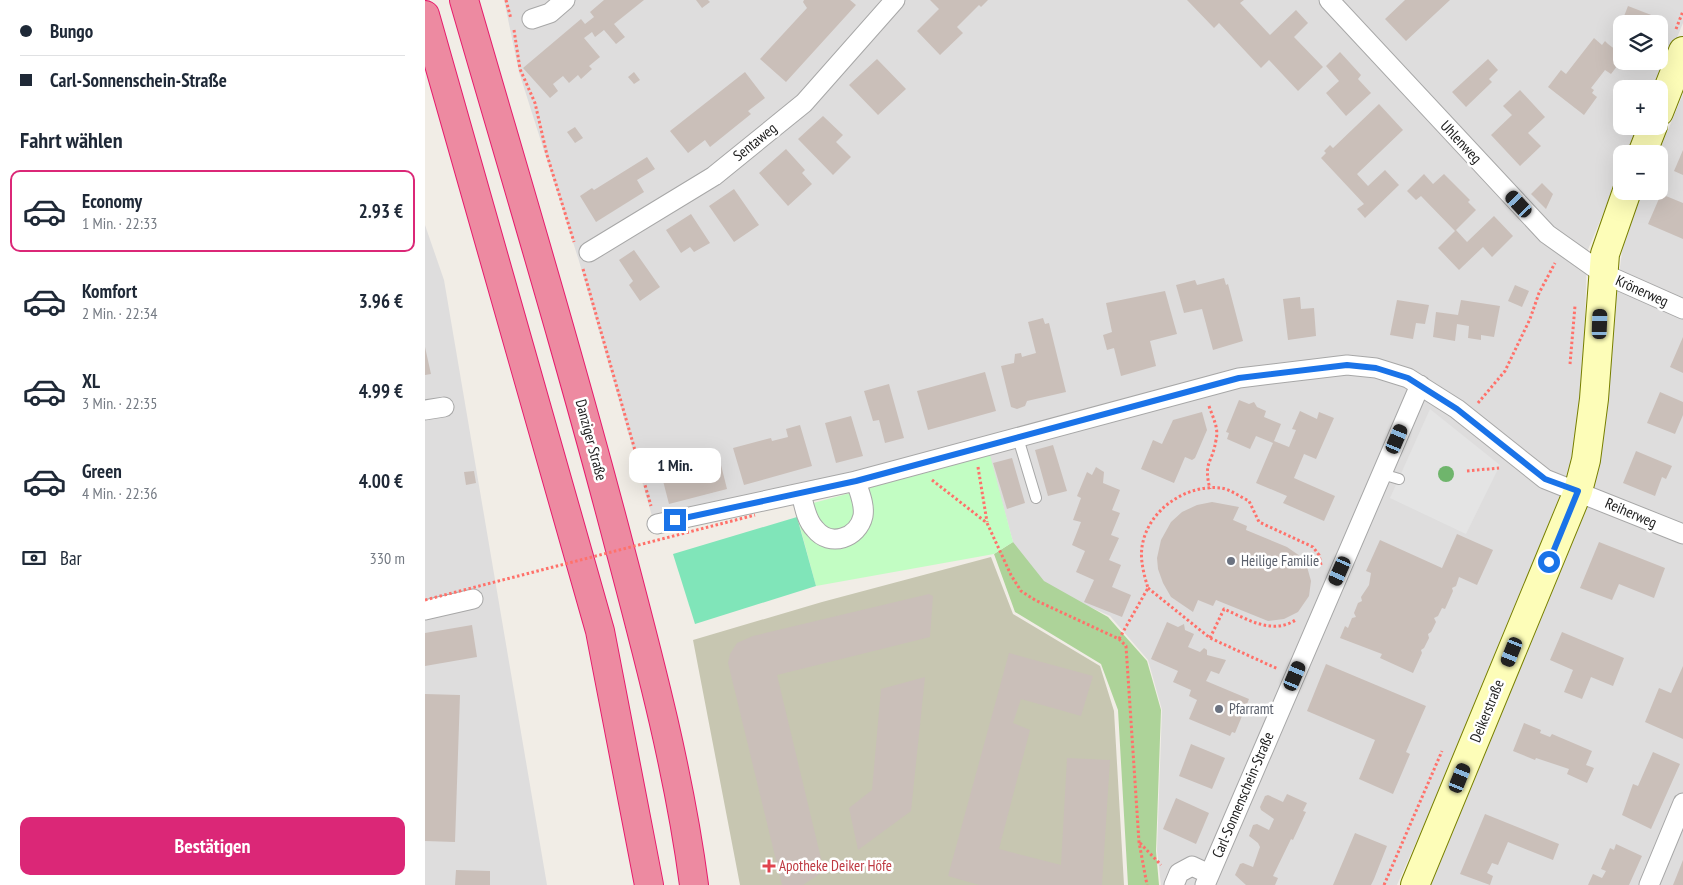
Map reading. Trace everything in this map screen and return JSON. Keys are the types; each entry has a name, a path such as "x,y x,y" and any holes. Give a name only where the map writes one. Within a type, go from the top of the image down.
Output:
{"highway":[{"name":"Danziger Straße","path":"464,0 591,439 640,628 686,824 694,885"},
{"path":"425,14 600,631 649,885"},
{"path":"686,824 707,885"}],"street":[{"path":"532,19 550,13 565,0"},
{"name":"Sentaweg","path":"589,252 714,176 804,103 895,0"},
{"name":"Uhlenweg","path":"1329,0 1547,234 1564,248 1602,273"},
{"path":"1668,89 1683,51"},
{"name":"Deikerstraße","path":"1415,885 1578,491 1586,460 1594,399 1600,342 1602,273 1612,229 1623,200"},
{"name":"Krönerweg","path":"1602,273 1683,309"},
{"path":"657,524 856,481 1203,387 1269,372 1347,365 1392,371 1420,386 1465,416 1545,479 1578,491"},
{"name":"Carl-Sonnenschein-Straße","path":"1177,879 1192,866 1207,880 1295,676 1390,477 1420,386"},
{"path":"425,410 444,407"},
{"path":"801,493 809,521 815,530 823,537 833,540 845,538 860,524 863,515 863,506 856,481"},
{"name":"Reiherweg","path":"1578,491 1683,534"},
{"path":"425,610 473,599"},
{"path":"1649,885 1681,813"}],"lane":[{"path":"1018,438 1036,498"}],"path":[{"path":"1465,416 1500,381 1530,319 1539,293 1564,248"},
{"path":"1570,366 1575,302"},
{"path":"1203,387 1217,426 1216,441 1206,472 1210,489"},
{"path":"981,448 978,468 987,523 1011,575 1021,590 1035,600 1119,639 1126,646 1139,842 1147,885"},
{"path":"914,466 987,523"},
{"path":"1295,676 1210,638 1148,588 1143,574 1142,546 1153,521 1167,503 1192,491 1221,488 1249,501 1259,522 1313,547 1319,555 1321,574"},
{"path":"425,600 755,515"},
{"path":"1119,639 1148,588"},
{"path":"1210,638 1224,609 1263,626 1279,627 1290,624 1298,618"},
{"path":"1384,885 1443,748"},
{"path":"1139,842 1177,879"}],"shaded area":[{"path":"504,0 1683,0 1683,23 1668,60 1668,15 1613,15 1613,70 1664,70 1660,80 1613,80 1613,135 1636,135 1633,145 1613,145 1613,190 1587,252 1583,389 1569,472 1470,721 1397,885 1161,885 1157,850 1162,710 1148,660 1110,616 1025,578 987,447 652,516 579,261 519,72"},
{"path":"1683,94 1683,885 1431,885 1576,526 1614,312 1624,237 1639,200 1668,200 1668,145 1662,145 1666,135 1668,135 1668,130"},
{"path":"425,225 444,280 547,885 425,885"},
{"path":"1430,409 1500,465 1466,534 1390,498"},
{"path":"991,557 1013,614 1100,666 1114,711 1124,885 740,885 693,640 822,602"}],"green space":[{"path":"990,455 1013,542 994,554 816,586 795,508"},
{"path":"797,517 816,586 695,624 673,554"},
{"path":"1013,542 1044,581 1108,617 1147,661 1161,710 1156,851 1159,885 1128,885 1118,710 1101,664 1015,612 994,554"}],"building":[{"path":"604,0 644,0 614,24 625,37 616,44 604,30 595,37 592,32 584,38 600,57 589,66 592,69 581,79 578,75 569,83 563,76 553,84 558,91 550,98 523,68 581,19 585,24 594,17 590,12"},
{"path":"696,0 708,0 710,2 702,8"},
{"path":"804,0 850,0 856,5 786,82 760,59 807,8 803,2"},
{"path":"930,0 988,0 981,7 979,5 957,27 963,33 940,55 917,31 939,9"},
{"path":"1187,0 1244,0 1240,3 1270,35 1296,10 1308,23 1294,37 1323,67 1298,91 1269,60 1261,68 1219,23 1214,28"},
{"path":"1405,0 1450,0 1406,41 1385,19"},
{"path":"1628,6 1651,15 1624,15"},
{"path":"1594,38 1602,45 1605,41 1613,48 1614,70 1611,74 1605,70 1591,88 1594,90 1592,93 1597,97 1584,115 1548,87 1561,70 1566,74"},
{"path":"1340,52 1361,75 1358,79 1371,93 1346,116 1326,93 1339,81 1326,66"},
{"path":"877,59 906,89 878,115 849,85"},
{"path":"1488,59 1498,70 1489,79 1492,82 1466,107 1452,92"},
{"path":"634,72 640,80 634,84 628,77"},
{"path":"745,72 765,98 748,111 751,114 710,147 705,140 688,153 670,131"},
{"path":"1520,90 1545,117 1528,133 1541,146 1520,166 1491,135 1512,115 1503,106"},
{"path":"1379,104 1403,130 1357,174 1368,186 1385,170 1399,185 1365,218 1357,209 1364,204 1321,158 1326,153 1324,151 1330,145 1333,148"},
{"path":"823,116 843,135 836,142 851,157 833,175 798,139"},
{"path":"575,127 583,138 575,143 567,132"},
{"path":"786,149 805,170 802,173 812,184 788,206 759,173"},
{"path":"1683,150 1683,175 1674,171"},
{"path":"647,157 655,169 637,180 644,192 596,222 580,196 592,188 594,190"},
{"path":"1424,174 1433,184 1444,174 1470,200 1468,202 1476,210 1456,230 1467,242 1494,216 1513,236 1492,257 1483,247 1459,270 1438,248 1455,231 1421,196 1416,200 1407,191"},
{"path":"1542,183 1553,194 1546,209 1531,194"},
{"path":"734,189 759,225 734,242 709,206"},
{"path":"1668,197 1683,203 1683,239 1648,224 1658,200 1668,200"},
{"path":"691,214 710,243 694,252 690,247 681,253 666,230"},
{"path":"634,250 660,287 640,301 629,285 633,281 619,260"},
{"path":"1224,278 1226,285 1228,284 1243,341 1213,350 1202,309 1184,313 1176,285 1195,280 1197,285"},
{"path":"1515,285 1529,291 1522,307 1508,301"},
{"path":"1165,291 1177,334 1150,341 1156,366 1121,376 1114,348 1107,350 1103,335 1112,332 1106,303"},
{"path":"1300,297 1301,309 1314,308 1316,336 1288,340 1283,299"},
{"path":"1397,300 1429,305 1425,324 1416,323 1413,339 1390,335"},
{"path":"1461,300 1500,306 1494,337 1481,335 1481,340 1468,338 1469,326 1457,324 1455,341 1433,337 1436,312 1458,315"},
{"path":"1043,318 1045,324 1049,323 1066,392 1027,401 1025,406 1017,409 1011,407 1001,366 1014,363 1015,354 1021,353 1022,357 1036,353 1028,322"},
{"path":"1683,337 1683,373 1670,367"},
{"path":"425,347 431,374 425,375"},
{"path":"985,372 996,411 928,430 917,391"},
{"path":"889,384 904,438 885,443 879,420 873,421 864,391"},
{"path":"1660,392 1683,402 1683,415 1675,434 1647,423"},
{"path":"1239,400 1249,404 1254,402 1257,407 1266,411 1264,417 1281,424 1274,441 1289,447 1296,430 1292,429 1300,411 1317,419 1319,412 1334,418 1316,459 1304,454 1294,478 1335,496 1324,521 1283,503 1287,496 1256,483 1273,443 1256,436 1250,449 1227,439 1229,433 1226,432"},
{"path":"1202,412 1207,430 1195,458 1192,460 1185,457 1174,483 1141,469 1153,440 1162,444 1173,420"},
{"path":"851,416 863,456 836,463 825,423"},
{"path":"800,425 812,466 744,485 733,448 771,438 772,441 788,437 786,429"},
{"path":"1053,445 1067,491 1048,496 1035,450"},
{"path":"1636,451 1672,466 1666,479 1662,477 1655,496 1623,483"},
{"path":"718,453 727,489 669,504 661,473 685,466 684,461"},
{"path":"1012,458 1025,503 1007,509 993,463"},
{"path":"1096,467 1104,472 1103,483 1120,490 1112,510 1120,513 1111,535 1119,538 1109,560 1121,565 1112,587 1131,595 1122,617 1084,602 1094,580 1076,572 1085,551 1072,545 1081,522 1073,520 1081,498 1077,496 1087,472 1092,475"},
{"path":"474,471 476,483 466,485 464,472"},
{"name":"Heilige Familie","path":"1212,502 1239,507 1233,520 1247,526 1246,530 1287,547 1306,563 1311,581 1309,596 1298,612 1284,619 1268,621 1216,600 1213,606 1198,600 1193,612 1171,597 1158,569 1157,558 1161,540 1171,522 1182,512 1197,505"},
{"path":"1457,534 1493,550 1477,585 1459,577 1456,586 1452,588 1453,591 1445,609 1442,608 1438,616 1434,618 1436,622 1428,634 1429,638 1421,650 1422,653 1413,673 1380,658 1382,654 1340,638 1345,626 1348,628 1352,618 1356,617 1354,613 1358,603 1362,601 1361,597 1369,585 1371,573 1366,571 1380,540 1442,568"},
{"path":"1599,542 1665,568 1654,598 1619,584 1612,600 1580,588"},
{"path":"929,594 933,596 930,637 777,675 824,871 803,885 782,885 728,663 730,654 737,643 753,636"},
{"path":"1167,622 1178,627 1184,624 1185,630 1194,634 1188,647 1200,652 1204,648 1207,650 1207,655 1226,660 1219,674 1211,671 1206,681 1249,699 1235,733 1232,732 1230,736 1189,719 1197,700 1189,696 1191,690 1173,682 1178,671 1151,659"},
{"path":"472,625 477,657 425,666 425,633"},
{"path":"1562,632 1624,658 1613,686 1591,677 1582,699 1564,692 1573,670 1550,660"},
{"path":"1009,653 1093,676 1081,716 1021,699 1013,723 1030,730 999,849 1061,865 1067,758 1110,760 1102,885 979,885 948,876"},
{"path":"1326,664 1426,706 1406,752 1410,754 1393,794 1359,779 1375,740 1307,711"},
{"path":"1683,666 1683,739 1645,722 1659,688 1671,693"},
{"path":"925,677 911,811 858,850 849,808 872,790 881,689"},
{"path":"425,694 460,695 455,842 425,841"},
{"path":"1524,723 1541,730 1540,733 1550,737 1552,734 1592,751 1586,765 1594,768 1587,783 1567,774 1569,769 1536,758 1535,760 1513,751"},
{"path":"1191,744 1225,758 1212,789 1179,776"},
{"path":"1653,752 1680,764 1651,829 1622,815 1633,784 1638,786"},
{"path":"1287,794 1307,803 1303,811 1306,812 1273,876 1278,878 1275,885 1246,885 1235,875 1240,864 1243,863 1253,867 1260,847 1249,836 1253,825 1257,824 1269,830 1274,819 1261,810 1260,807 1265,796 1268,795 1283,802"},
{"path":"1176,798 1209,813 1196,844 1163,829"},
{"path":"1485,814 1559,844 1553,860 1508,842 1498,865 1492,863 1487,873 1493,876 1490,885 1460,874"},
{"path":"1355,833 1387,846 1374,879 1371,885 1333,885"},
{"path":"1616,844 1642,856 1629,885 1588,885 1593,874 1602,878 1606,871 1601,869 1610,848 1614,850"},
{"path":"1683,860 1683,885 1673,885"},
{"path":"456,870 490,871 490,885 455,885"}],"place":[{"name":"Heilige Familie","path":"1231,561"},
{"name":"Pfarramt","path":"1219,709"},
{"name":"Apotheke Deiker Höfe","path":"769,866"}],"route":[{"path":"675,520 856,481 1239,378 1269,372 1347,365 1392,371 1408,378 1457,409 1545,479 1578,491 1549,562"}]}
